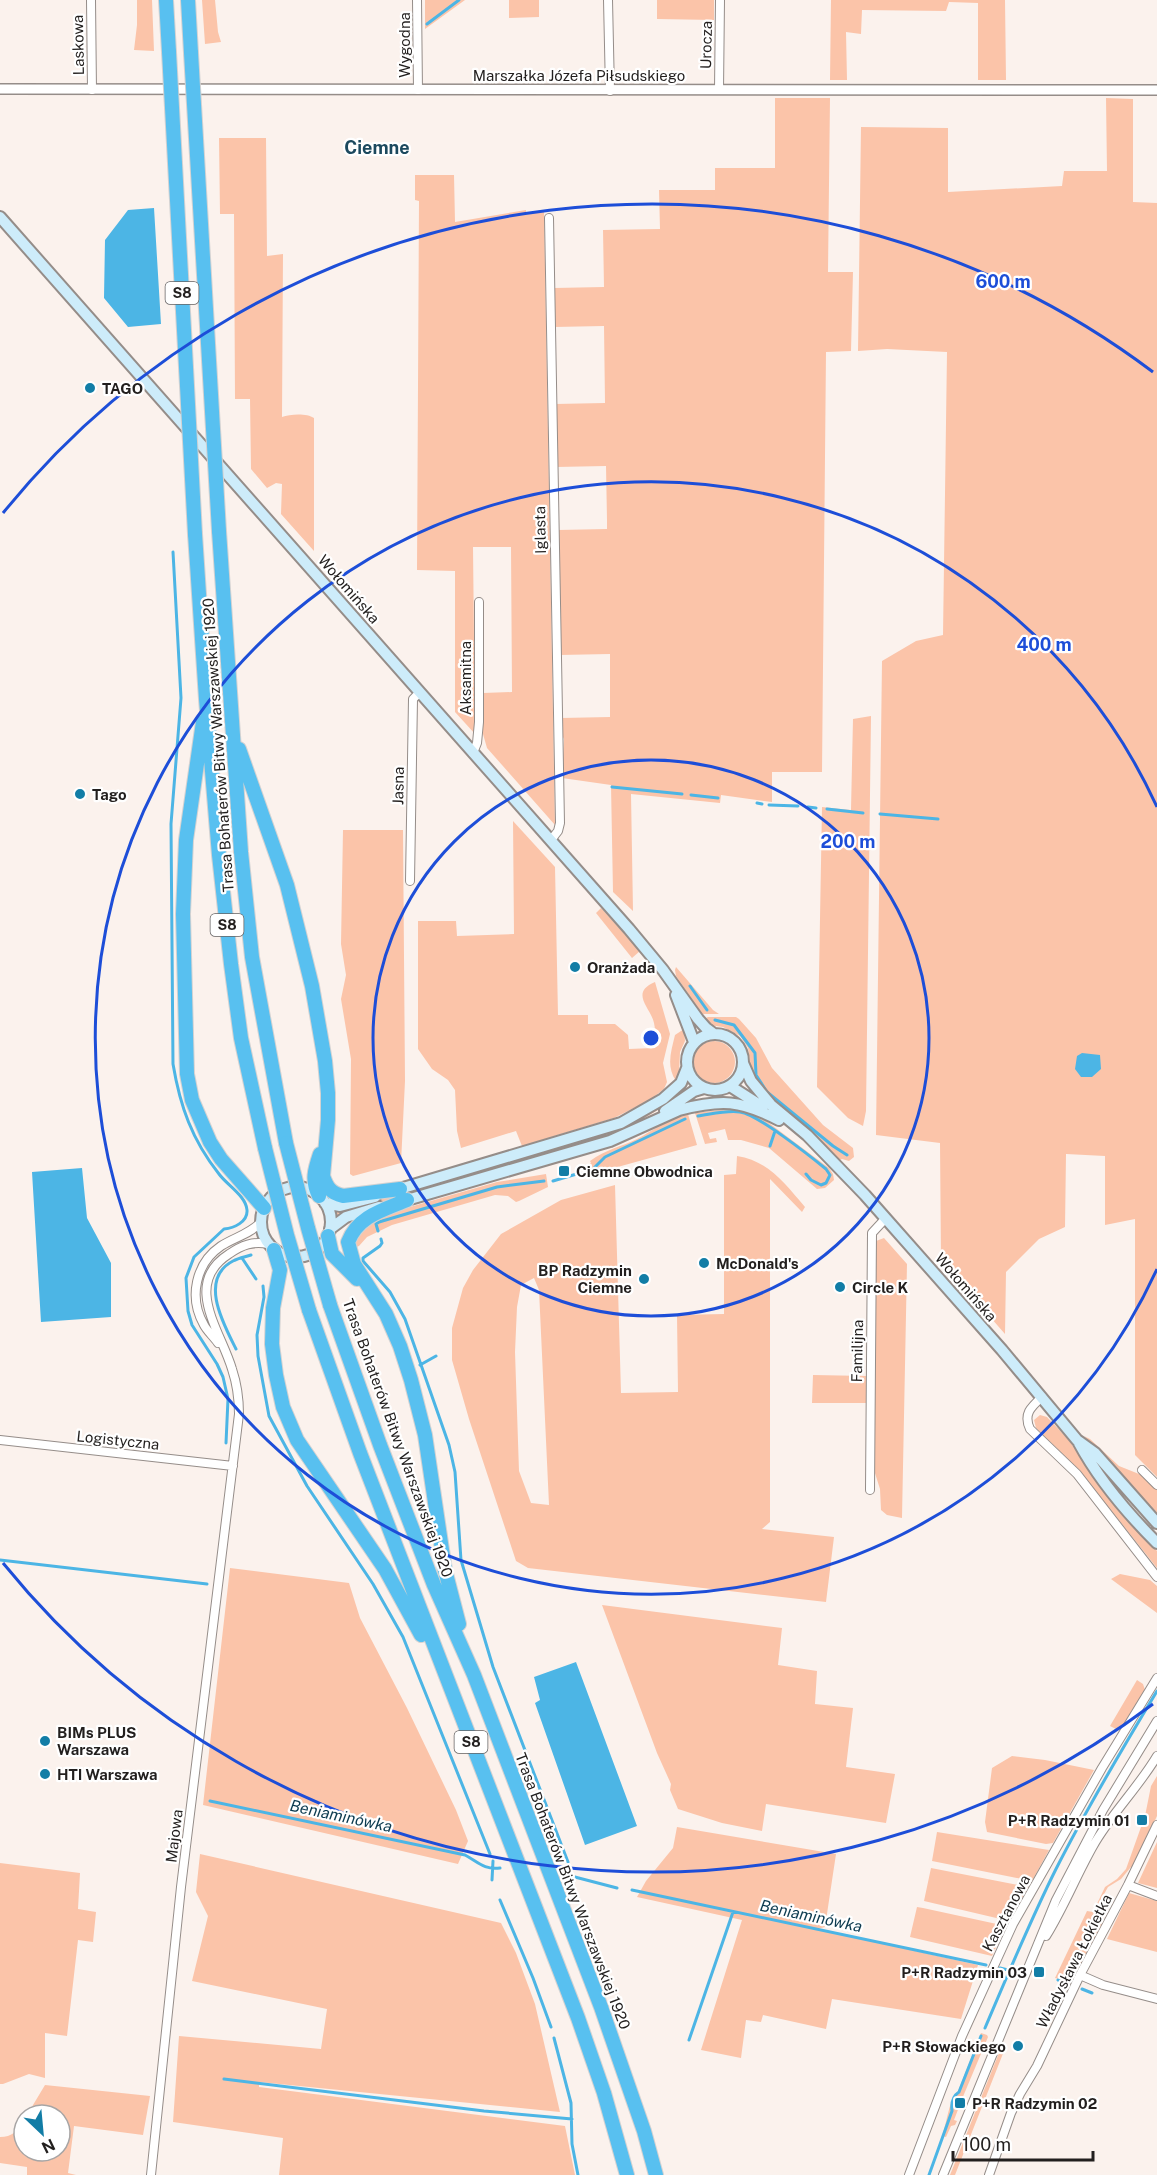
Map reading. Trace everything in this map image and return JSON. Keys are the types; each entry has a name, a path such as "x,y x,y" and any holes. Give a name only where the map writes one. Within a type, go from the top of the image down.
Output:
{"highway":[{"name":"Trasa Bohaterów Bitwy Warszawskiej 1920","path":"166,0 206,699 219,855 241,1038 265,1148 309,1310 339,1397 578,2018 604,2093 627,2175"},
{"name":"Trasa Bohaterów Bitwy Warszawskiej 1920","path":"188,0 219,531 241,852 252,957 286,1143 330,1305 380,1445 434,1585 474,1675 600,2007 644,2131 656,2175"},
{"path":"206,699 186,840 183,914 187,1074 192,1100 210,1142 220,1158 264,1208"},
{"path":"233,733 287,885 312,986 328,1093 323,1176 328,1189 334,1194 404,1195"},
{"path":"322,1199 315,1188 314,1171 327,1132"},
{"path":"404,1195 361,1222 348,1242 354,1264 386,1314 400,1346 425,1435 445,1570 474,1675"},
{"path":"329,1233 332,1254 373,1295"},
{"path":"271,1247 280,1270 273,1308 272,1344 280,1395 290,1425 310,1460 385,1569 449,1686"}],"main road":[{"name":"Wołomińska","path":"0,217 551,840 639,941 698,1019 714,1034"},
{"name":"Wołomińska","path":"672,983 694,1042"},
{"path":"714,1034 722,1035 735,1042 740,1048 743,1063 742,1072 730,1086 717,1090 704,1088 690,1077 687,1068 687,1054 694,1042 714,1034"},
{"name":"Wołomińska","path":"743,1063 751,1081 771,1105 829,1157 1042,1397 1077,1440 1089,1462 1119,1502 1157,1543"},
{"path":"687,1068 681,1083 663,1099 621,1123 404,1195 346,1217 329,1233 318,1250 301,1257 282,1255 271,1247 262,1233 261,1222 264,1208 276,1194 293,1188 302,1188 340,1206 404,1195 610,1141 679,1110 703,1105 730,1102 755,1108 779,1120"},
{"name":"Wołomińska","path":"730,1086 750,1097 829,1157"},
{"path":"648,1124 684,1097 704,1088"},
{"path":"322,1199 329,1211 329,1233"},
{"name":"Wołomińska","path":"1077,1440 1095,1453 1157,1523"}],"street":[{"name":"Laskowa","path":"92,0 92,90"},
{"name":"Wygodna","path":"417,0 418,90"},
{"path":"608,0 610,91"},
{"name":"Urocza","path":"719,90 720,0"},
{"name":"Marszałka Józefa Piłsudskiego","path":"0,89 1157,90"},
{"name":"Iglasta","path":"549,218 560,823 558,831 551,840"},
{"name":"Aksamitna","path":"473,753 477,743 479,722 478,602"},
{"name":"Jasna","path":"410,881 413,699 419,693"},
{"name":"Familijna","path":"870,1490 872,1233 885,1219"},
{"path":"223,1349 204,1324 195,1296 196,1283 207,1258 220,1247 250,1232 261,1222"},
{"path":"223,1349 207,1304 207,1290 211,1274 217,1262 238,1248 257,1242 271,1247"},
{"name":"Majowa","path":"151,2175 182,1876 239,1402 232,1368 223,1349"},
{"path":"1042,1397 1028,1413 1027,1420 1030,1429 1077,1474 1157,1577"},
{"name":"Logistyczna","path":"0,1440 233,1466"},
{"path":"1143,1470 1157,1485"},
{"name":"Kasztanowa","path":"909,2175 962,2036 1013,1924 1102,1768 1157,1678"},
{"path":"943,2175 1056,1900 1080,1853 1157,1721"},
{"path":"1035,1953 1068,1898 1093,1846 1157,1756"},
{"name":"Władysława Łokietka","path":"988,2175 1020,2094 1037,2066 1080,1975 1157,1825"},
{"path":"1128,1885 1157,1896"},
{"path":"1080,1975 1157,1999"}],"shaded area":[{"path":"137,0 152,0 154,51 134,50"},
{"path":"202,0 215,0 221,42 205,44"},
{"path":"425,0 465,0 425,29"},
{"path":"509,0 539,0 539,17 509,18"},
{"path":"657,0 714,0 714,20 657,19"},
{"path":"831,0 1005,0 1006,80 978,80 978,3 949,2 946,11 862,10 861,34 846,32 847,80 830,80"},
{"path":"775,98 830,98 828,272 853,272 851,351 826,352 822,772 772,772 772,802 721,795 720,803 631,794 633,911 613,892 611,785 562,778 564,739 561,718 610,717 610,654 559,655 558,530 607,529 607,520 606,466 556,467 555,404 605,403 604,326 554,327 554,288 604,287 603,230 660,229 659,190 715,190 715,168 775,168"},
{"path":"1106,98 1133,99 1133,202 1157,203 1157,1477 1135,1455 1135,1219 1105,1225 1105,1156 1066,1154 1065,1227 1039,1239 1006,1272 1005,1334 941,1261 940,1143 876,1135 882,661 916,641 943,635 947,352 887,349 858,351 861,127 948,128 948,192 1062,186 1064,171 1107,171"},
{"path":"219,138 266,138 267,256 283,254 282,417 298,414 314,418 314,551 281,514 282,484 276,483 267,488 251,469 250,399 235,399 234,214 220,214"},
{"path":"415,175 454,175 455,222 526,210 526,213 544,210 555,825 487,748 483,734 483,693 512,692 511,547 473,547 475,734 455,712 455,571 417,570 419,201 415,200"},
{"path":"871,716 866,1111 863,1126 848,1118 817,1087 822,807 851,810 853,719"},
{"path":"513,821 555,867 558,1015 588,1015 588,1024 615,1024 628,1035 629,1049 653,1048 654,1023 642,996 647,986 655,982 670,1034 663,1063 667,1082 664,1089 650,1100 614,1118 522,1146 516,1131 461,1148 457,1131 455,1090 448,1080 432,1069 418,1049 418,921 456,921 457,936 514,934"},
{"path":"343,830 403,830 405,1081 401,1163 353,1176 350,1174 351,1059 341,999 346,975 341,944"},
{"path":"601,908 640,951 632,958 596,913"},
{"path":"676,967 719,1014 702,1014 676,976"},
{"path":"736,1017 739,1019 756,1038 772,1068 823,1125 853,1148 854,1157 849,1161 840,1160 775,1105 751,1071 748,1048 740,1036 723,1027 709,1025 704,1019"},
{"path":"684,1029 685,1041 680,1052 679,1073 676,1081 671,1070 671,1053 675,1035"},
{"path":"714,1041 722,1042 729,1047 734,1054 734,1070 729,1077 722,1082 714,1083 706,1082 699,1077 694,1070 693,1062 694,1054 699,1047 706,1042"},
{"path":"672,1097 674,1100 632,1126 604,1137 337,1215 336,1211 603,1133"},
{"path":"744,1109 769,1123 829,1168 834,1180 825,1188 817,1189 769,1148 741,1140 728,1140 725,1129 708,1133 710,1139 716,1138 717,1142 705,1144 695,1113"},
{"path":"688,1114 697,1145 596,1173 587,1166 591,1163 590,1161 602,1154 637,1139 674,1118"},
{"path":"737,1156 758,1163 776,1175 805,1207 802,1212 770,1179 770,1522 762,1529 834,1537 826,1602 528,1568 516,1561 452,1360 452,1328 463,1288 473,1270 501,1234 561,1200 615,1185 621,1393 678,1392 677,1315 724,1314 724,1175 736,1174","holes":["534,1278 539,1290 549,1505 531,1503 519,1471 515,1352 517,1307 521,1285"]},
{"path":"546,1174 548,1187 519,1201 516,1202 508,1196 495,1195 392,1225 367,1237 354,1248 360,1230 382,1215 497,1182"},
{"path":"884,1238 907,1264 902,1518 887,1515 881,1510 880,1489 874,1470 876,1241"},
{"path":"813,1375 867,1376 867,1403 812,1403"},
{"path":"1040,1415 1047,1417 1067,1438 1123,1512 1157,1551 1157,1568 1079,1470 1036,1428 1034,1420"},
{"path":"1084,1436 1119,1466 1144,1476 1157,1489 1157,1513"},
{"path":"230,1568 349,1583 360,1618 456,1810 468,1841 458,1864 203,1805"},
{"path":"1120,1574 1150,1580 1157,1586 1157,1613 1111,1579"},
{"path":"602,1605 782,1628 778,1665 817,1671 815,1704 853,1708 846,1767 895,1774 886,1823 766,1804 762,1831 722,1823 678,1809 670,1790 671,1784 657,1753"},
{"path":"1137,1680 1143,1684 1145,1690 1121,1728 1116,1729 1110,1726"},
{"path":"1012,1756 1094,1770 1053,1843 1046,1844 987,1832 985,1822 992,1768"},
{"path":"1157,1776 1157,1816 1133,1867 1121,1879 1108,1887 1099,1907 1095,1908 1105,1887 1126,1869 1143,1826 1151,1786"},
{"path":"677,1827 836,1854 825,1927 817,1929 978,1965 961,2019 832,1999 826,2029 763,2015 761,2022 746,2020 741,2058 701,2050 742,1920 637,1897 646,1881 673,1848"},
{"path":"937,1832 1049,1850 1032,1881 932,1861"},
{"path":"1157,1842 1157,1888 1138,1883"},
{"path":"200,1854 501,1923 516,1953 535,2004 560,2112 259,2082 259,2087 565,2126 575,2175 279,2175 283,2138 173,2122 179,2036 321,2049 327,2009 192,1981 208,1916 196,1892"},
{"path":"0,1863 80,1873 78,1909 96,1912 93,1942 78,1940 67,2036 45,2033 45,2078 29,2074 3,2084 0,2084"},
{"path":"931,1868 1028,1887 1009,1921 924,1901"},
{"path":"1129,1893 1157,1901 1157,1952 1107,1939"},
{"path":"917,1907 1006,1926 992,1956 910,1937"},
{"path":"1087,1911 1099,1913 1104,1922 1072,1982 1055,1978"},
{"path":"981,2033 988,2037 957,2106 959,2107 954,2120 957,2121 951,2126 946,2137 942,2136 952,2100 958,2091"},
{"path":"1003,2043 1006,2046 955,2175 950,2175"},
{"path":"45,2085 150,2096 143,2135 74,2126 72,2142 72,2103 34,2103"},
{"path":"12,2134 12,2163 69,2163 68,2173 76,2175 27,2175 27,2167 0,2163 0,2137"}],"water":[{"path":"154,208 161,324 128,327 104,298 105,240 128,210"},
{"path":"1082,1053 1100,1055 1101,1069 1092,1077 1081,1077 1075,1069 1077,1056"},
{"path":"82,1168 87,1218 111,1263 111,1317 41,1322 32,1172"},
{"path":"576,1662 637,1826 585,1845 535,1703 540,1700 534,1677"}],"waterway":[{"path":"427,24 459,0"},
{"path":"173,552 181,698 171,824 173,1064 179,1094 194,1135 219,1174 243,1200 247,1210 243,1221 236,1226 224,1229 194,1257 186,1278 188,1311 192,1325 223,1377 228,1399 226,1443"},
{"path":"612,787 682,794"},
{"path":"691,795 718,798"},
{"path":"757,803 762,804"},
{"path":"769,805 798,806"},
{"path":"808,807 816,808"},
{"path":"827,809 863,813"},
{"path":"880,814 938,819"},
{"path":"690,986 707,1010"},
{"path":"715,1020 734,1025 755,1053 756,1075 767,1092 847,1155"},
{"path":"698,1116 719,1112 748,1114 783,1136 826,1169 830,1175 826,1183 821,1185 811,1180 806,1174"},
{"path":"595,1167 605,1157 685,1119"},
{"path":"770,1146 775,1131"},
{"path":"553,1181 580,1173"},
{"path":"378,1231 376,1224 379,1222 497,1187 544,1181"},
{"path":"381,1239 380,1246 363,1258 363,1261 390,1292 405,1319 449,1445 455,1472 461,1560 493,1667 568,1862"},
{"path":"236,1349 221,1315 215,1290 217,1279 223,1269 233,1261 251,1255"},
{"path":"242,1258 256,1279"},
{"path":"263,1286 264,1297 257,1335 258,1356 269,1416 307,1486 373,1584 403,1637 490,1854"},
{"path":"420,1365 436,1356"},
{"name":"Beniaminówka","path":"0,1560 207,1584"},
{"path":"985,2028 1056,1869 1092,1801 1157,1691"},
{"name":"Beniaminówka","path":"210,1801 465,1855 485,1867 500,1868"},
{"name":"Beniaminówka","path":"492,1880 493,1861"},
{"name":"Beniaminówka","path":"571,1876 617,1888"},
{"name":"Beniaminówka","path":"632,1890 986,1965"},
{"path":"500,1900 551,2027"},
{"path":"689,2040 733,1912"},
{"name":"Beniaminówka","path":"1000,1968 1012,1971"},
{"name":"Beniaminówka","path":"1058,1980 1068,1983"},
{"name":"Beniaminówka","path":"1082,1989 1092,1993"},
{"path":"929,2175 952,2111 953,2100 959,2092 981,2036"},
{"path":"554,2038 571,2103 572,2144 578,2175"},
{"path":"224,2079 484,2111 572,2119"}],"place":[{"name":"TAGO","path":"90,388"},
{"name":"Tago","path":"80,794"},
{"name":"Oranżada","path":"575,967"},
{"name":"Ciemne Obwodnica","path":"564,1171"},
{"name":"McDonald's","path":"704,1263"},
{"name":"BP Radzymin Ciemne","path":"644,1279"},
{"name":"Circle K","path":"840,1287"},
{"name":"BIMs PLUS Warszawa","path":"45,1741"},
{"name":"HTI Warszawa","path":"45,1774"},
{"name":"P+R Radzymin 01","path":"1142,1820"},
{"name":"P+R Radzymin 03","path":"1039,1972"},
{"name":"P+R Słowackiego","path":"1018,2046"},
{"name":"P+R Radzymin 02","path":"960,2103"}],"district":[{"name":"Ciemne","path":"377,147"}]}
